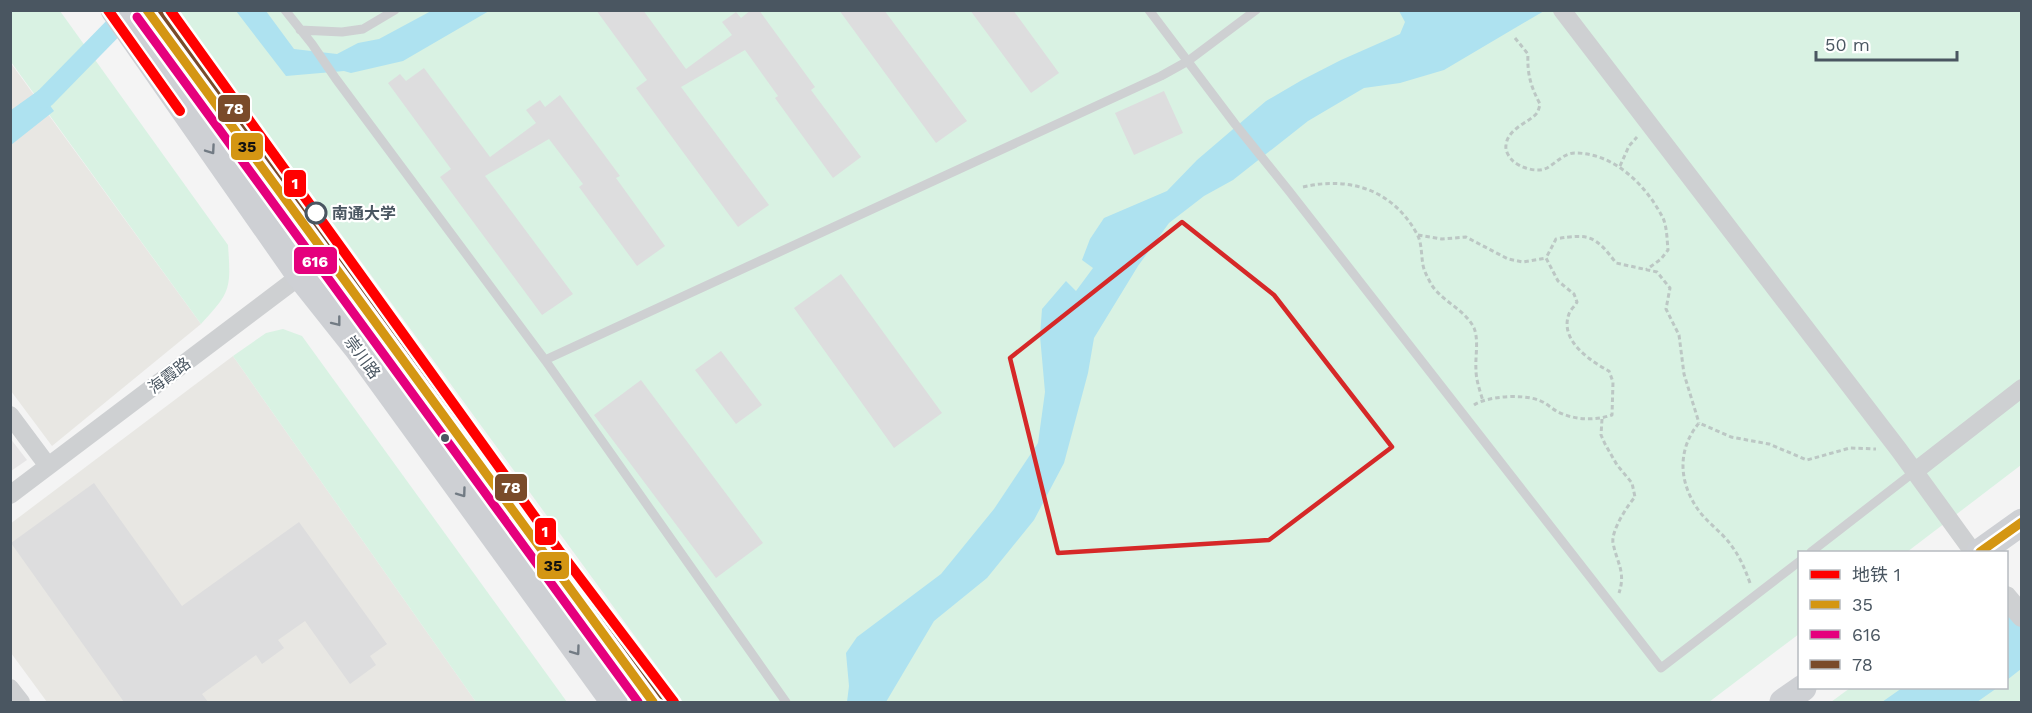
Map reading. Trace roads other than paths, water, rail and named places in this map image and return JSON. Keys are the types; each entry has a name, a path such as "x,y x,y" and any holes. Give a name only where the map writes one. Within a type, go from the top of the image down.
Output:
{"main road":[{"name":"崇川路","path":"114,10 300,276 358,349 614,702"},
{"name":"崇川路","path":"147,10 653,702"},
{"path":"1981,551 2022,522"},
{"path":"1783,702 1800,689"}],"street":[{"path":"1564,12 1899,450 1972,551"},
{"name":"海霞路","path":"10,495 300,276 329,257"},
{"path":"1914,472 2022,388"},
{"path":"10,415 48,466"},
{"path":"2008,598 2022,616"},
{"path":"10,688 21,702"}],"lane":[{"path":"285,10 545,360 786,702"},
{"path":"300,30 342,32 363,29 395,10"},
{"path":"1149,10 1266,164 1289,190 1661,668 1798,563"},
{"path":"545,360 1161,76 1188,61 1257,10"},
{"path":"1812,551 1914,472"}],"water":[{"path":"236,11 266,11 294,49 337,54 358,43 379,39 431,11 489,11 403,61 351,73 344,71 286,76"},
{"path":"1399,11 1544,11 1444,70 1400,83 1364,88 1308,121 1233,180 1204,196 1169,223 1138,266 1094,338 1088,373 1064,463 1034,520 987,578 934,621 886,702 847,702 849,686 846,653 857,637 941,574 994,509 1038,443 1045,392 1040,336 1042,309 1066,281 1076,291 1093,268 1082,260 1090,239 1104,218 1167,191 1197,160 1266,101 1341,60 1400,34 1405,22"},
{"path":"39,90 54,111 11,145 11,110"},
{"path":"2021,598 2021,669 2008,679 2008,608"},
{"path":"1901,689 1996,689 1977,702 1882,702"}],"waterway":[{"path":"45,98 129,12"}],"metro line":[{"name":"1","path":"108,10 180,111"},
{"name":"1","path":"170,10 558,549 674,702"}],"place":[{"name":"南通大学","path":"316,213"}]}
